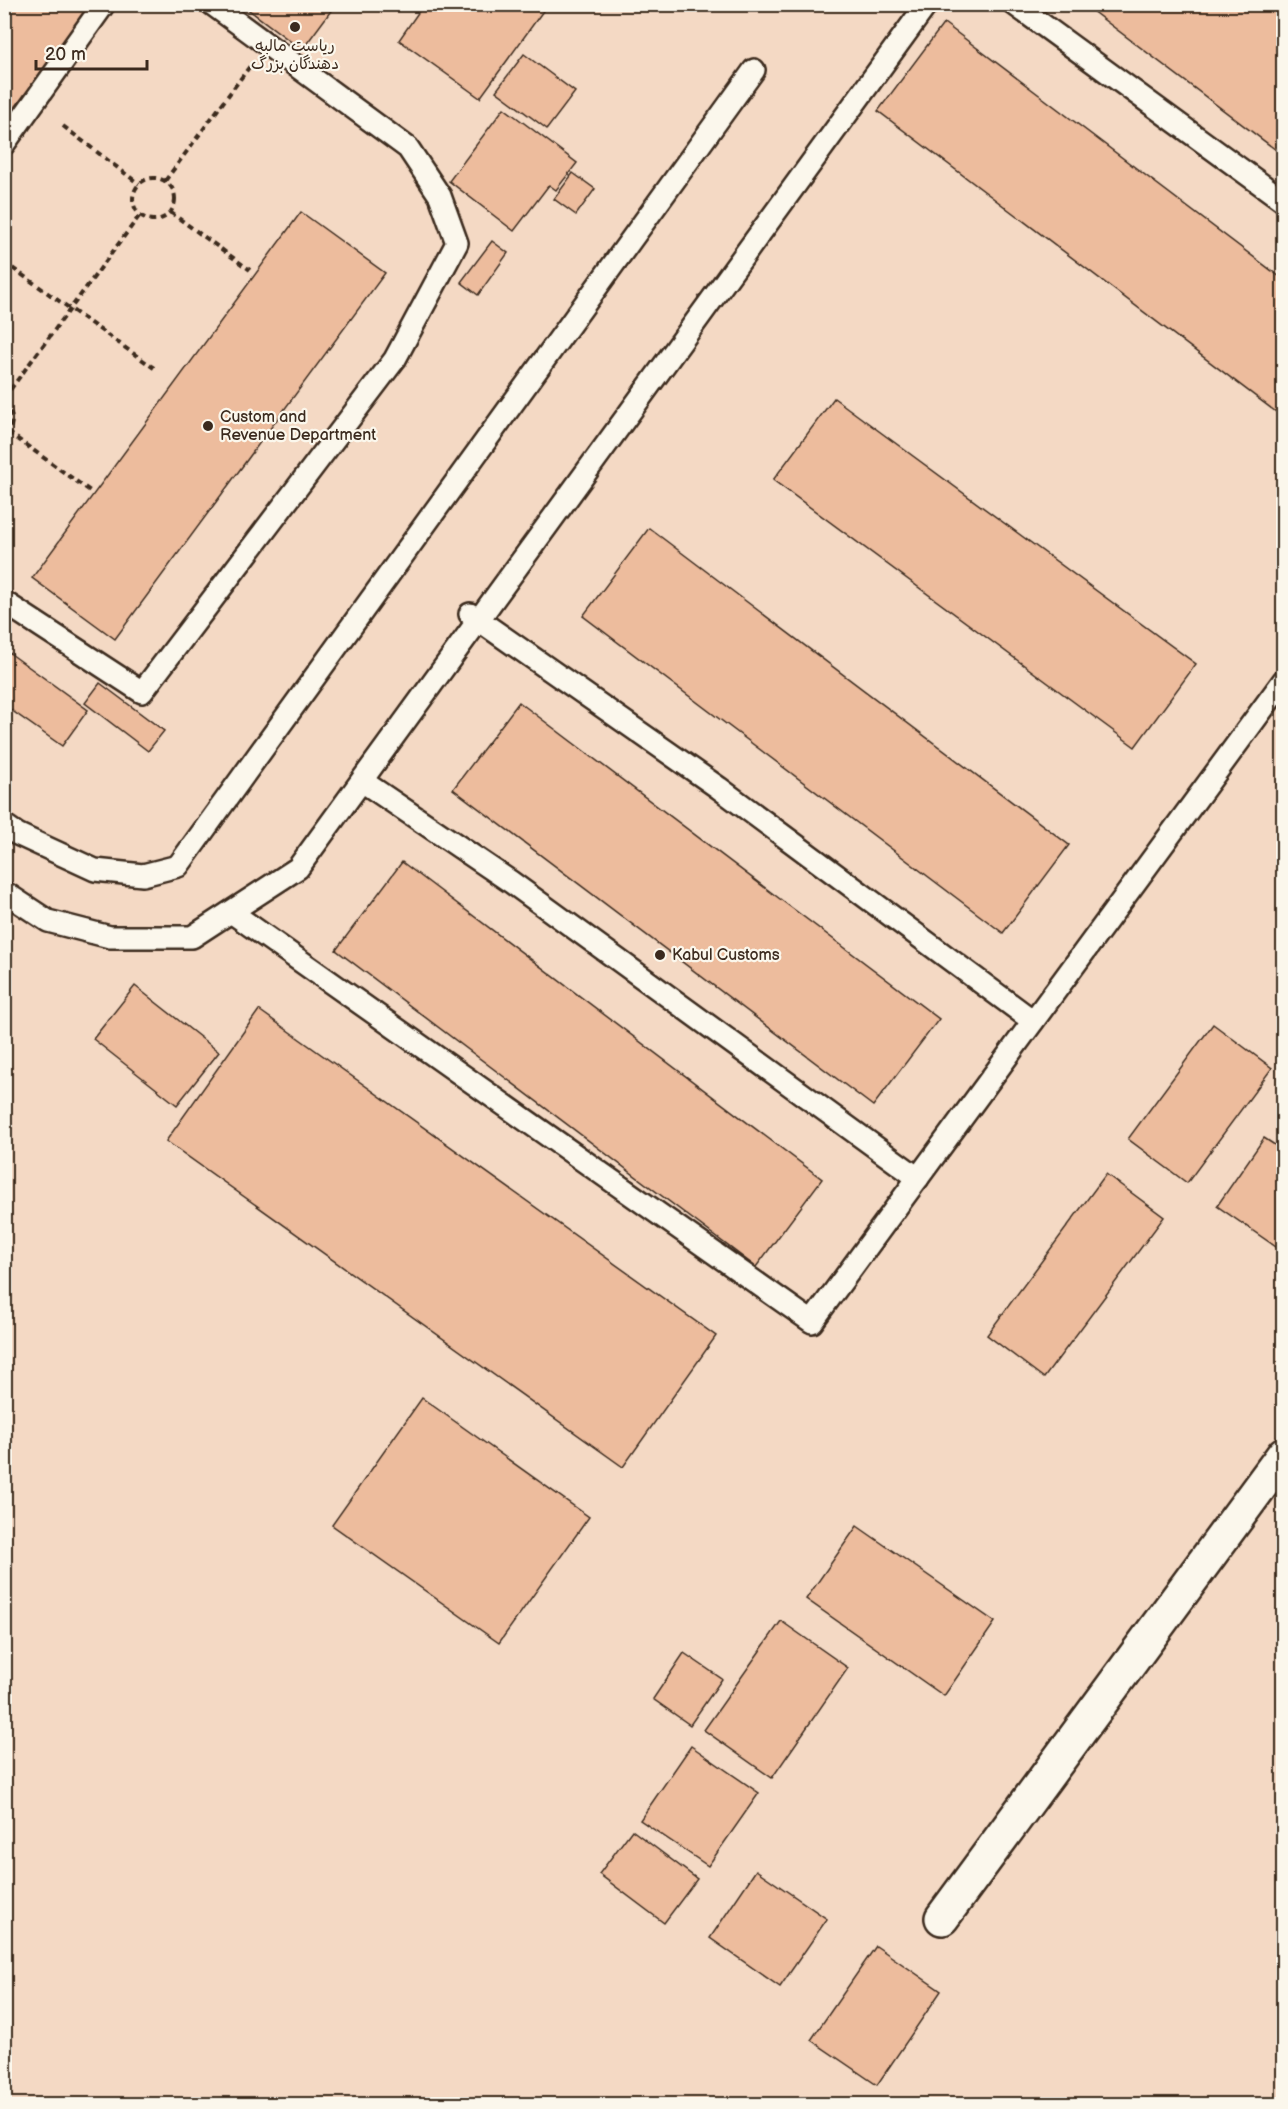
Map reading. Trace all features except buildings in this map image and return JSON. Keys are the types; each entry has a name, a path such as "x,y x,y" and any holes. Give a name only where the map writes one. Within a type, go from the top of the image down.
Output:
{"street":[{"path":"942,1918 1284,1454"}],"lane":[{"path":"4,144 104,4"},
{"path":"4,602 142,692 395,359 457,243 440,196 408,148 212,4"},
{"path":"4,892 48,921 110,937 192,937 298,868 362,781 475,617 927,4"},
{"path":"1014,4 1284,201"},
{"path":"4,825 16,834 95,870 143,875 178,866 754,70"},
{"path":"475,617 719,788 1033,1021"},
{"path":"231,912 812,1322 1284,680"},
{"path":"362,781 511,882 918,1178"}],"path":[{"path":"165,181 267,44"},
{"path":"63,126 139,184"},
{"path":"151,178 165,181 170,186 175,199 170,213 158,220 151,220 140,215 135,209 133,196 139,184 151,178"},
{"path":"170,213 250,270"},
{"path":"4,398 140,215"},
{"path":"4,262 154,368"},
{"path":"4,403 11,412 12,419 6,434 90,491"}],"shaded area":[{"path":"5,5 1283,5 1283,2104 5,2104"}],"place":[{"name":"ریاست مالیه دهندگان بزرگ","path":"295,27"},
{"name":"Custom and Revenue Department","path":"208,426"},
{"name":"Kabul Customs","path":"660,955"}]}
